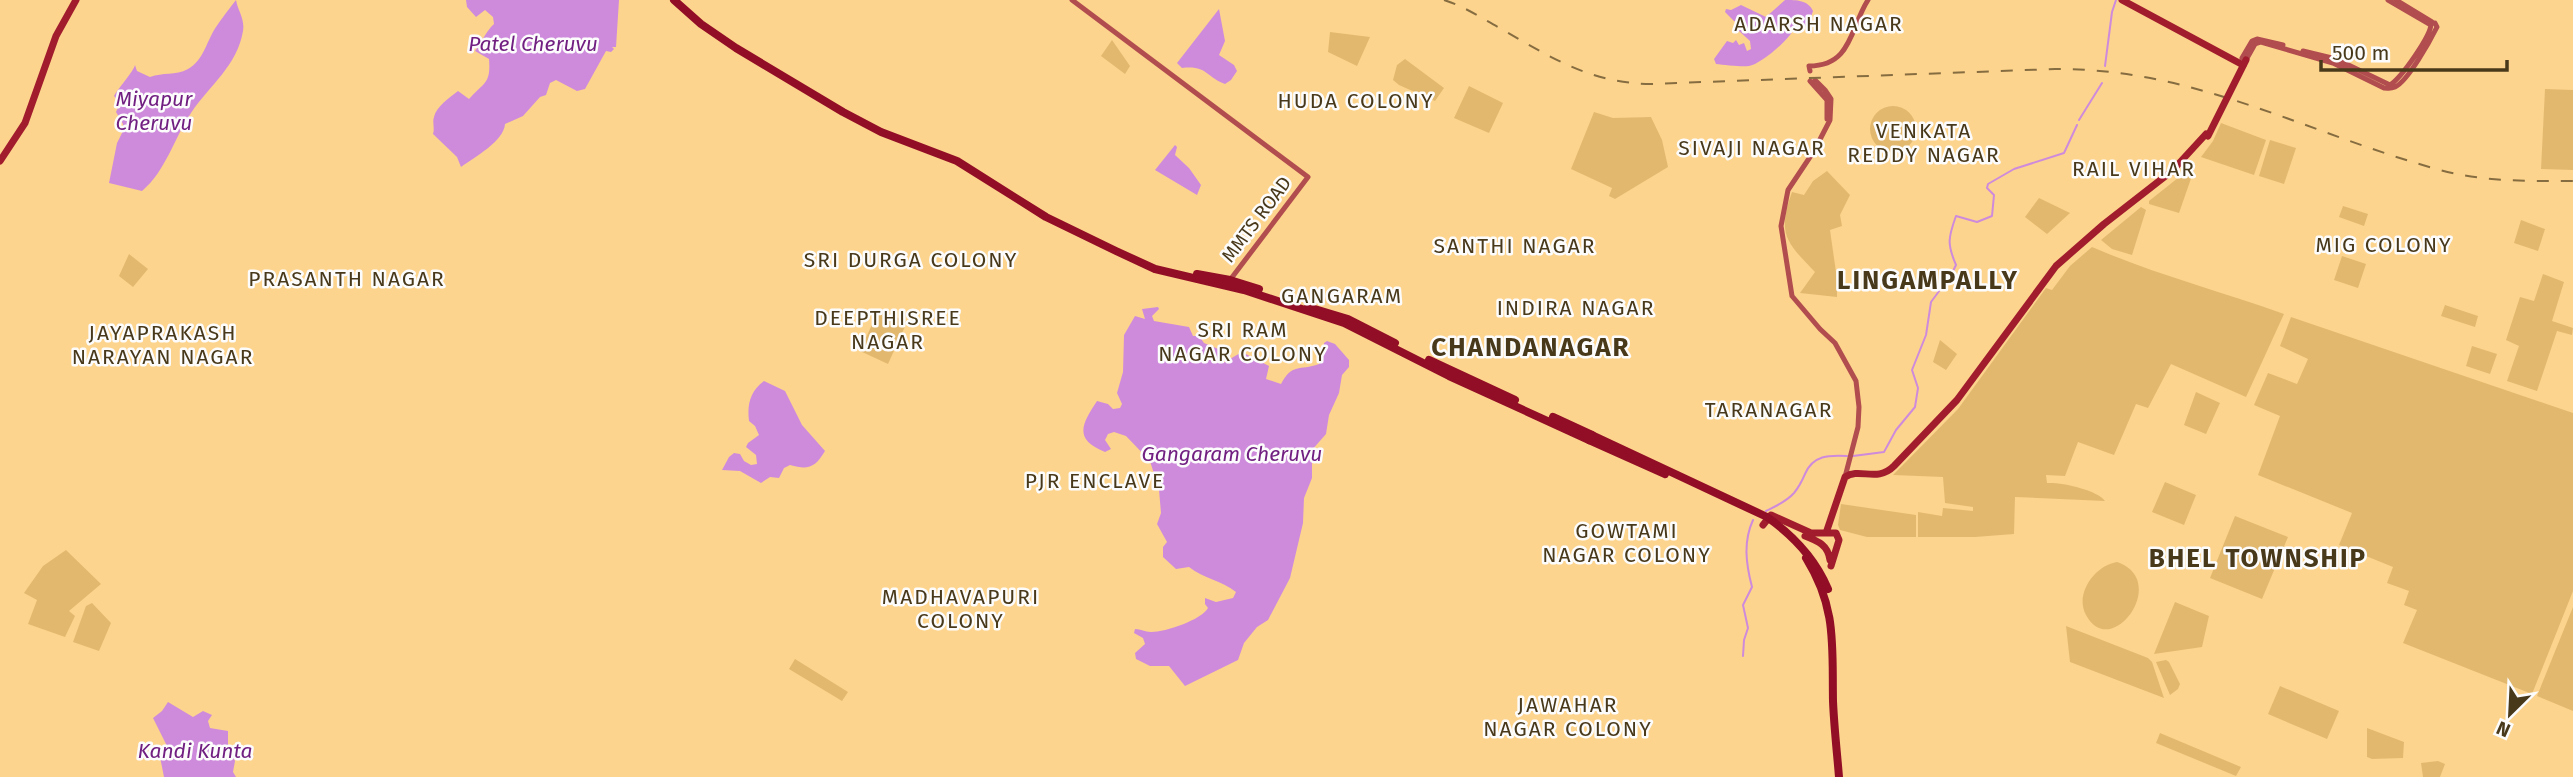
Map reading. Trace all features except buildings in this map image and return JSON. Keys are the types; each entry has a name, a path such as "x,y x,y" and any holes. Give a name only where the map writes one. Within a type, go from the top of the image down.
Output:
{"highway":[{"path":"674,0 701,24 873,128 957,161 990,178 1062,225 1156,269 1231,280 1348,319 1426,362 1759,517 1776,528 1806,558 1822,588 1830,614 1833,705 1841,777"},
{"path":"680,0 739,47"}],"main road":[{"path":"0,159 21,123 53,35 74,0"},
{"name":"MMTS ROAD","path":"1070,0 1308,177 1231,280"},
{"path":"1811,68 1829,65 1846,53 1870,0"},
{"path":"2122,0 2242,62"},
{"path":"2130,0 2242,62"},
{"path":"2388,0 2432,23"},
{"path":"1847,478 1880,478 1890,472 1960,402 2058,267 2172,171 2195,148 2214,121 2252,41 2257,39 2329,59 2386,88 2393,88 2400,83 2436,24 2396,0"},
{"path":"1763,525 1771,515 1824,546 1829,551 1830,566 1839,540 1834,523 1857,432 1859,407 1856,381 1835,343 1819,329 1793,296 1781,226 1788,190 1814,151 1832,110 1831,99 1812,81 1807,89"},
{"path":"1826,533 1847,478"},
{"path":"1772,531 1769,525 1772,522 1784,523 1811,533 1836,533"}],"shaded area":[{"path":"1330,32 1370,37 1357,66 1328,52"},
{"path":"1112,40 1130,66 1125,74 1101,56"},
{"path":"1405,59 1444,88 1435,101 1393,80 1397,65"},
{"path":"1469,86 1503,103 1489,133 1454,118"},
{"path":"2545,89 2573,90 2573,170 2541,169"},
{"path":"1893,106 1909,113 1916,129 1909,145 1893,152 1877,145 1870,129 1877,113"},
{"path":"1594,112 1613,118 1651,117 1662,140 1668,167 1615,199 1609,196 1612,188 1571,169"},
{"path":"2221,123 2266,140 2254,175 2201,157 2213,141"},
{"path":"2270,140 2296,148 2284,184 2259,176"},
{"path":"2193,166 2194,170 2179,213 2149,204 2149,201"},
{"path":"1827,171 1850,195 1840,215 1842,226 1830,230 1837,297 1800,293 1815,272 1791,245 1785,228 1787,206 1792,192 1804,195 1813,181"},
{"path":"2039,198 2070,213 2047,234 2025,217"},
{"path":"2343,206 2368,214 2364,226 2339,217"},
{"path":"2141,207 2146,210 2132,255 2112,249 2101,240"},
{"path":"2521,220 2545,229 2538,251 2514,243"},
{"path":"2092,247 2284,314 2246,397 2171,364 2148,408 2136,404 2114,455 2078,442 2065,476 2046,475 2047,483 2079,488 2095,493 2105,501 2015,497 2014,534 1918,537 1918,512 1942,516 1943,508 1973,511 1973,507 1945,503 1943,477 1893,475 1958,409 2046,288 2052,290 2070,266"},
{"path":"129,254 148,269 133,287 119,276"},
{"path":"2342,256 2366,264 2358,288 2334,280"},
{"path":"2543,274 2564,282 2552,321 2573,328 2572,335 2557,331 2537,391 2507,381 2519,346 2506,340 2520,297 2534,301"},
{"path":"2445,305 2478,316 2475,327 2441,316"},
{"path":"879,309 907,322 888,364 860,351"},
{"path":"2291,317 2573,413 2573,591 2532,694 2403,643 2417,610 2404,605 2409,591 2387,583 2393,567 2339,545 2352,513 2258,475 2280,416 2254,405 2268,373 2297,384 2308,359 2280,346"},
{"path":"1940,340 1957,354 1946,370 1933,362"},
{"path":"2472,346 2497,354 2490,374 2466,366"},
{"path":"2196,392 2220,403 2206,434 2184,425"},
{"path":"2165,482 2196,495 2184,525 2152,512"},
{"path":"1841,504 1916,515 1916,537 1867,537 1840,530 1838,525"},
{"path":"2235,516 2288,537 2262,599 2210,578"},
{"path":"66,550 101,584 69,611 75,616 65,637 28,624 37,600 24,593 43,566"},
{"path":"2117,562 2132,571 2138,584 2138,599 2121,624 2109,629 2097,627 2086,615 2083,607 2085,589 2102,568"},
{"path":"2175,602 2209,616 2202,647 2154,654"},
{"path":"92,603 111,623 99,651 73,642 86,606"},
{"path":"2573,607 2573,711 2537,696"},
{"path":"2066,626 2148,658 2152,662 2164,698 2070,662"},
{"path":"795,659 848,692 842,701 789,669"},
{"path":"2166,660 2180,684 2170,695 2156,662"},
{"path":"2280,686 2339,711 2327,739 2268,714"},
{"path":"2367,728 2404,742 2403,758 2367,757"},
{"path":"2160,733 2241,767 2236,776 2156,743"},
{"path":"2438,761 2445,764 2440,777 2423,777 2421,763"}],"water":[{"name":"Miyapur Cheruvu","path":"236,0 243,31 235,55 191,113 164,164 142,191 109,183 117,143 123,131 123,124 116,112 120,103 114,96 135,65 137,71 150,77 188,69 201,56 216,27"},
{"name":"Patel Cheruvu","path":"466,0 619,0 616,47 612,47 614,49 611,52 606,51 585,89 577,91 556,80 550,83 546,95 540,97 523,116 505,124 494,142 461,167 457,157 433,134 433,121 435,113 447,99 458,91 469,99 488,78 489,59 475,51 494,24 493,17 485,10 476,17 467,7"},
{"path":"1785,0 1802,1 1811,7 1813,11 1808,26 1795,26 1768,56 1754,64 1716,64 1714,59 1727,41 1733,43 1736,40 1739,45 1744,43 1747,51 1751,49 1750,41 1739,31 1737,22 1725,12 1726,9 1731,10 1741,5 1766,17"},
{"path":"1219,9 1225,41 1219,55 1234,65 1237,71 1225,84 1202,70 1182,68 1177,63"},
{"path":"1175,145 1175,155 1201,185 1197,195 1155,170"},
{"name":"Gangaram Cheruvu","path":"1158,307 1152,316 1154,321 1189,327 1193,336 1199,336 1204,343 1223,351 1223,363 1242,352 1269,366 1266,379 1281,384 1293,370 1319,364 1323,358 1324,343 1327,341 1335,344 1349,360 1349,367 1342,375 1339,393 1329,415 1326,434 1312,450 1312,478 1304,498 1303,523 1290,578 1268,620 1257,627 1244,643 1238,660 1185,686 1169,666 1150,666 1136,659 1135,653 1145,644 1143,638 1134,633 1135,629 1149,632 1174,628 1204,612 1208,608 1205,598 1216,602 1233,598 1236,592 1189,567 1176,569 1163,557 1163,547 1167,542 1157,524 1161,513 1159,490 1150,461 1126,436 1114,432 1108,434 1105,440 1111,449 1105,452 1088,442 1083,430 1097,401 1108,404 1113,409 1120,408 1122,404 1117,393 1123,372 1124,335 1135,316 1145,319 1142,309"},
{"path":"764,381 785,391 802,425 825,451 818,461 810,466 790,465 784,468 779,478 770,477 761,483 740,471 722,470 734,453 740,454 744,461 751,465 757,464 756,455 746,447 759,435 749,421 749,409 750,399"},
{"name":"Kandi Kunta","path":"168,702 193,717 203,711 212,715 208,721 210,728 228,731 228,744 235,761 233,772 236,777 164,777 160,757 154,752 159,748 168,748 153,718"}],"waterway":[{"path":"2105,66 2116,0"},
{"path":"2079,120 2102,83"},
{"path":"1853,456 1884,452 1896,430 1915,407 1918,388 1912,370 1926,335 1931,302 1956,265 1950,241 1956,216 1977,222 1992,216 1994,195 1987,188 1988,184 2014,169 2064,153 2077,125"},
{"path":"1766,511 1791,496 1812,463 1828,456 1847,456"},
{"path":"1743,656 1748,628 1743,605 1752,587 1747,545 1753,520"}],"railway":[{"path":"1444,0 1570,66 1607,79 1650,84 2055,69 2107,72 2156,79 2204,91 2391,155 2457,174 2506,180 2573,181"}],"district":[{"name":"ADARSH NAGAR","path":"1819,24"},
{"name":"HUDA COLONY","path":"1356,101"},
{"name":"VENKATA REDDY NAGAR","path":"1924,143"},
{"name":"SIVAJI NAGAR","path":"1752,148"},
{"name":"RAIL VIHAR","path":"2134,169"},
{"name":"MIG COLONY","path":"2384,245"},
{"name":"SANTHI NAGAR","path":"1515,246"},
{"name":"SRI DURGA COLONY","path":"911,260"},
{"name":"PRASANTH NAGAR","path":"347,279"},
{"name":"LINGAMPALLY","path":"1928,280"},
{"name":"GANGARAM","path":"1342,296"},
{"name":"INDIRA NAGAR","path":"1576,308"},
{"name":"DEEPTHISREE NAGAR","path":"888,330"},
{"name":"SRI RAM NAGAR COLONY","path":"1243,342"},
{"name":"JAYAPRAKASH NARAYAN NAGAR","path":"163,345"},
{"name":"CHANDANAGAR","path":"1531,347"},
{"name":"TARANAGAR","path":"1769,410"},
{"name":"PJR ENCLAVE","path":"1095,481"},
{"name":"GOWTAMI NAGAR COLONY","path":"1627,543"},
{"name":"BHEL TOWNSHIP","path":"2258,558"},
{"name":"MADHAVAPURI COLONY","path":"961,609"},
{"name":"JAWAHAR NAGAR COLONY","path":"1568,717"}]}
